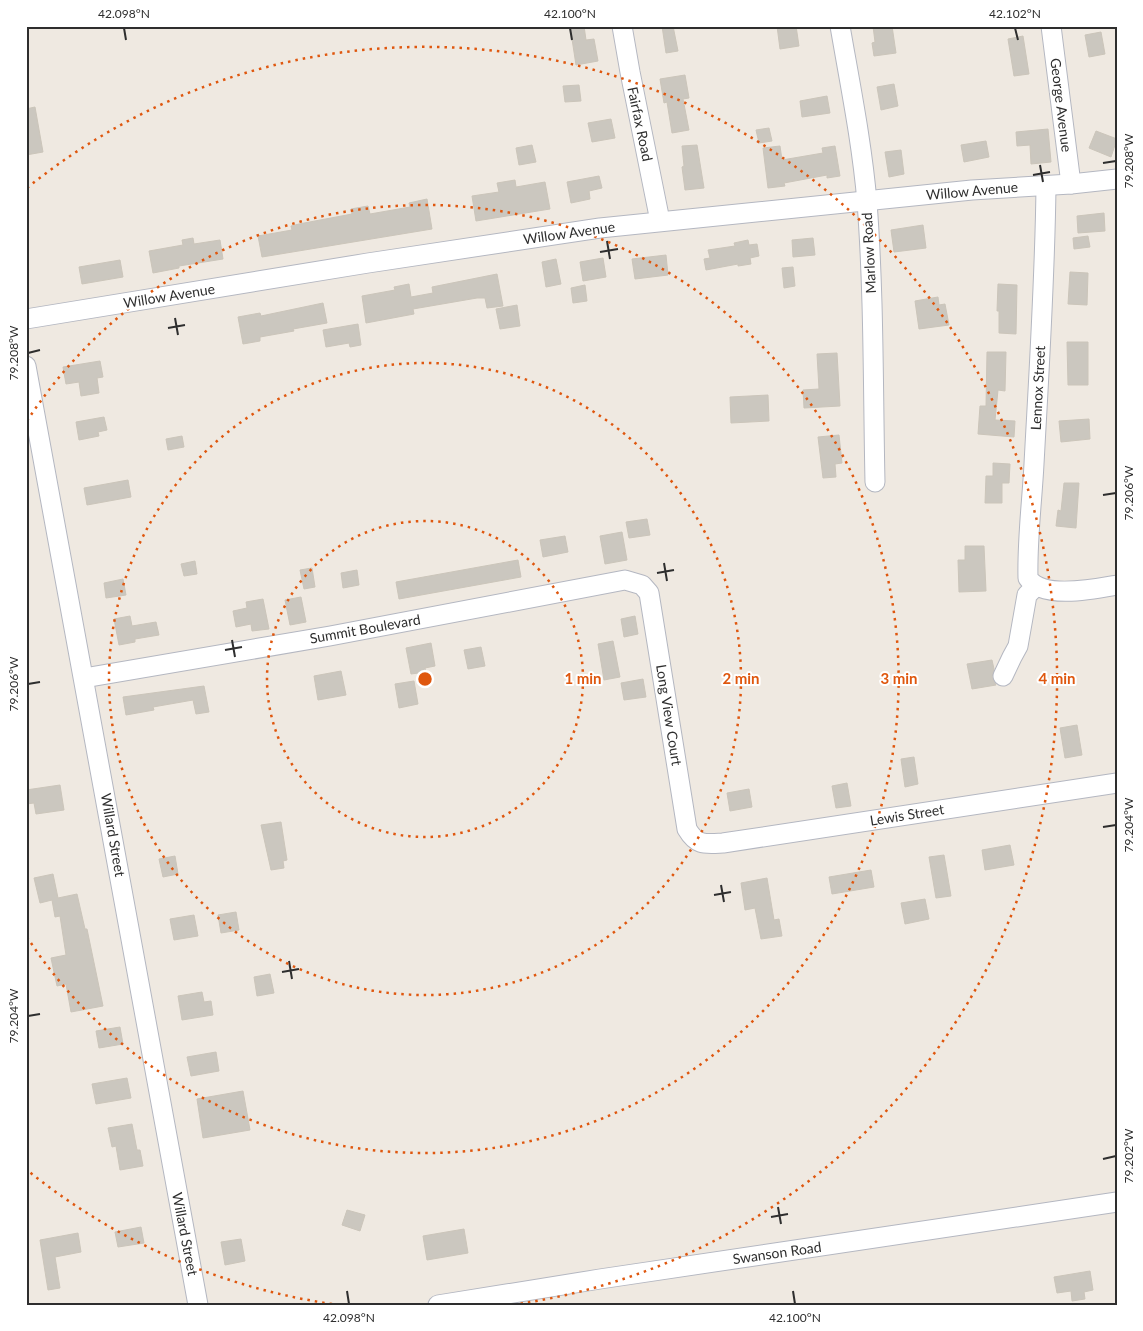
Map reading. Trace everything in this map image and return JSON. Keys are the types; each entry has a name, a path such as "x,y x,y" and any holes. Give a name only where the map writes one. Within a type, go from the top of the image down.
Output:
{"street":[{"name":"Fairfax Road","path":"622,26 660,221"},
{"name":"Marlow Road","path":"840,26 867,201 871,283 875,482"},
{"name":"George Avenue","path":"1051,26 1071,184"},
{"name":"Willow Avenue","path":"26,319 368,263 600,228 972,190 1046,186 1117,179"},
{"name":"Lennox Street","path":"1036,586 1028,578 1027,559 1033,495 1045,257 1046,186"},
{"name":"Willard Street","path":"26,366 198,1305"},
{"name":"Summit Boulevard","path":"84,678 330,636 625,580 644,587"},
{"path":"1003,676 1018,646 1027,595 1036,586 1052,591 1088,590 1117,585"},
{"name":"Long View Court","path":"644,587 649,593 687,829 697,842"},
{"name":"Lewis Street","path":"697,842 706,844 723,843 1117,783"},
{"name":"Swanson Road","path":"438,1305 610,1277 1117,1202"}],"building":[{"path":"570,26 584,26 586,40 594,39 598,61 576,65"},
{"path":"662,26 673,26 678,51 666,53"},
{"path":"777,26 796,26 799,46 780,49"},
{"path":"873,26 892,26 896,53 874,56 872,43 875,42"},
{"path":"1101,32 1105,54 1089,57 1085,35"},
{"path":"1023,36 1029,74 1014,76 1008,39"},
{"path":"685,75 689,98 683,99 689,130 672,133 667,102 664,103 660,79"},
{"path":"894,84 898,106 881,110 877,87"},
{"path":"579,85 581,101 565,102 563,86"},
{"path":"827,96 830,113 802,117 800,101"},
{"path":"35,107 43,152 26,155 26,109"},
{"path":"611,119 615,138 592,142 588,123"},
{"path":"769,128 772,141 759,143 756,130"},
{"path":"1048,129 1051,162 1031,164 1030,145 1017,146 1016,132"},
{"path":"1096,131 1117,139 1111,157 1089,148"},
{"path":"986,141 989,157 964,162 961,145"},
{"path":"532,145 536,162 519,165 516,148"},
{"path":"697,145 704,188 685,190 682,146"},
{"path":"780,146 782,160 823,153 822,148 835,146 840,176 827,178 827,175 784,183 785,186 768,188 763,148"},
{"path":"901,150 904,174 889,177 885,152"},
{"path":"599,176 602,188 589,191 590,199 571,203 567,182"},
{"path":"515,180 516,187 545,182 550,209 476,221 472,196 499,192 497,183"},
{"path":"427,199 432,229 262,257 258,236 292,230 291,226 299,224 352,214 351,209 368,206 370,214 410,207 409,203"},
{"path":"1104,213 1105,231 1078,233 1077,216"},
{"path":"923,225 926,248 894,252 891,230"},
{"path":"1088,236 1090,247 1074,249 1073,238"},
{"path":"193,238 194,244 220,240 223,259 179,266 179,268 153,273 149,251 183,245 182,240"},
{"path":"813,238 815,255 793,257 792,240"},
{"path":"748,240 749,245 757,244 759,256 750,258 751,264 738,266 738,264 706,270 704,259 710,258 708,250 735,246 734,243"},
{"path":"666,255 668,275 635,279 632,259"},
{"path":"603,258 606,277 583,281 580,262"},
{"path":"556,259 561,284 546,287 542,262"},
{"path":"120,260 123,277 82,284 79,267"},
{"path":"793,267 795,286 784,288 782,268"},
{"path":"1070,272 1088,273 1087,305 1068,304"},
{"path":"497,274 503,306 487,308 485,298 477,298 413,309 414,314 366,323 362,296 395,290 394,287 409,284 411,297 433,293 432,287"},
{"path":"998,284 1017,285 1016,334 999,333 999,311 997,311"},
{"path":"585,285 587,301 573,303 571,288"},
{"path":"938,297 939,305 945,304 949,325 919,329 915,301"},
{"path":"323,303 327,323 260,337 260,341 243,344 238,317 260,313 261,316"},
{"path":"517,305 520,326 500,329 496,309"},
{"path":"358,324 361,345 350,347 349,343 326,347 323,330"},
{"path":"1067,342 1088,342 1088,385 1068,385"},
{"path":"987,352 1006,352 1005,391 998,390 995,420 1015,421 1014,437 978,434 980,406 986,406"},
{"path":"837,353 840,406 804,408 803,390 819,389 817,354"},
{"path":"100,361 103,377 97,378 99,393 81,396 79,382 66,384 63,367"},
{"path":"768,395 769,421 731,423 730,397"},
{"path":"104,417 107,430 98,432 99,436 79,440 76,422"},
{"path":"1089,419 1090,439 1061,442 1059,421"},
{"path":"839,435 842,463 835,464 836,477 823,478 818,437"},
{"path":"182,436 184,447 168,450 166,439"},
{"path":"993,463 1010,464 1009,483 1002,483 1002,503 985,503 986,476 993,476"},
{"path":"128,480 131,497 87,505 84,488"},
{"path":"1064,483 1079,483 1076,528 1056,526 1058,510 1061,511"},
{"path":"647,519 650,535 629,538 626,522"},
{"path":"622,532 627,560 605,564 600,536"},
{"path":"565,536 568,552 543,557 540,540"},
{"path":"965,546 984,546 986,591 959,592 958,560 965,560"},
{"path":"518,560 521,577 399,599 396,582"},
{"path":"195,561 197,574 184,576 181,564"},
{"path":"312,568 315,587 304,589 300,570"},
{"path":"357,570 359,585 343,588 341,573"},
{"path":"123,579 126,595 106,598 104,583"},
{"path":"301,597 306,622 290,625 285,600"},
{"path":"263,599 269,629 252,631 251,624 236,627 233,611 247,608 246,602"},
{"path":"130,616 132,626 156,622 159,635 135,639 135,642 119,645 114,619"},
{"path":"635,616 638,634 624,637 621,619"},
{"path":"613,641 620,677 604,680 598,644"},
{"path":"431,643 435,666 425,668 426,672 411,674 406,648"},
{"path":"481,647 485,666 468,669 464,650"},
{"path":"992,660 994,669 992,677 996,685 972,689 967,664"},
{"path":"341,671 346,695 318,700 314,676"},
{"path":"643,679 646,697 624,700 621,683"},
{"path":"414,681 418,704 399,708 395,684"},
{"path":"204,686 209,712 196,714 193,700 153,707 154,710 126,715 123,697"},
{"path":"1077,725 1082,755 1065,758 1060,728"},
{"path":"914,757 918,784 905,787 901,759"},
{"path":"847,783 851,806 836,808 832,786"},
{"path":"60,785 64,810 36,814 34,803 26,804 26,790"},
{"path":"749,789 752,807 730,811 727,793"},
{"path":"281,822 287,860 283,861 284,868 271,870 261,825"},
{"path":"1010,845 1014,865 985,870 982,850"},
{"path":"944,855 951,896 936,898 929,857"},
{"path":"175,856 178,874 163,877 159,859"},
{"path":"871,870 874,887 832,894 829,877"},
{"path":"53,874 58,898 77,894 85,929 87,929 103,1006 71,1012 66,984 57,986 51,958 66,955 60,916 55,917 52,900 40,903 34,878"},
{"path":"767,878 774,920 779,919 782,936 761,939 755,908 745,910 741,883"},
{"path":"925,899 929,919 905,924 901,903"},
{"path":"236,912 239,930 221,933 218,915"},
{"path":"194,915 198,936 174,940 170,919"},
{"path":"270,974 274,993 257,996 254,977"},
{"path":"202,992 204,1002 211,1001 213,1015 182,1020 178,996"},
{"path":"120,1027 123,1044 99,1048 96,1031"},
{"path":"216,1052 219,1071 191,1076 187,1057"},
{"path":"127,1078 131,1098 96,1104 92,1084"},
{"path":"243,1091 250,1130 203,1138 197,1099"},
{"path":"132,1124 137,1150 140,1150 143,1166 120,1170 116,1146 112,1147 108,1128"},
{"path":"347,1210 365,1215 360,1231 342,1225"},
{"path":"141,1227 144,1243 118,1247 115,1232"},
{"path":"464,1229 468,1253 427,1260 423,1236"},
{"path":"78,1233 81,1252 55,1257 60,1288 48,1290 40,1240"},
{"path":"241,1239 245,1261 225,1265 221,1242"},
{"path":"1090,1271 1093,1290 1084,1292 1085,1299 1072,1301 1071,1291 1057,1293 1054,1277"}]}
